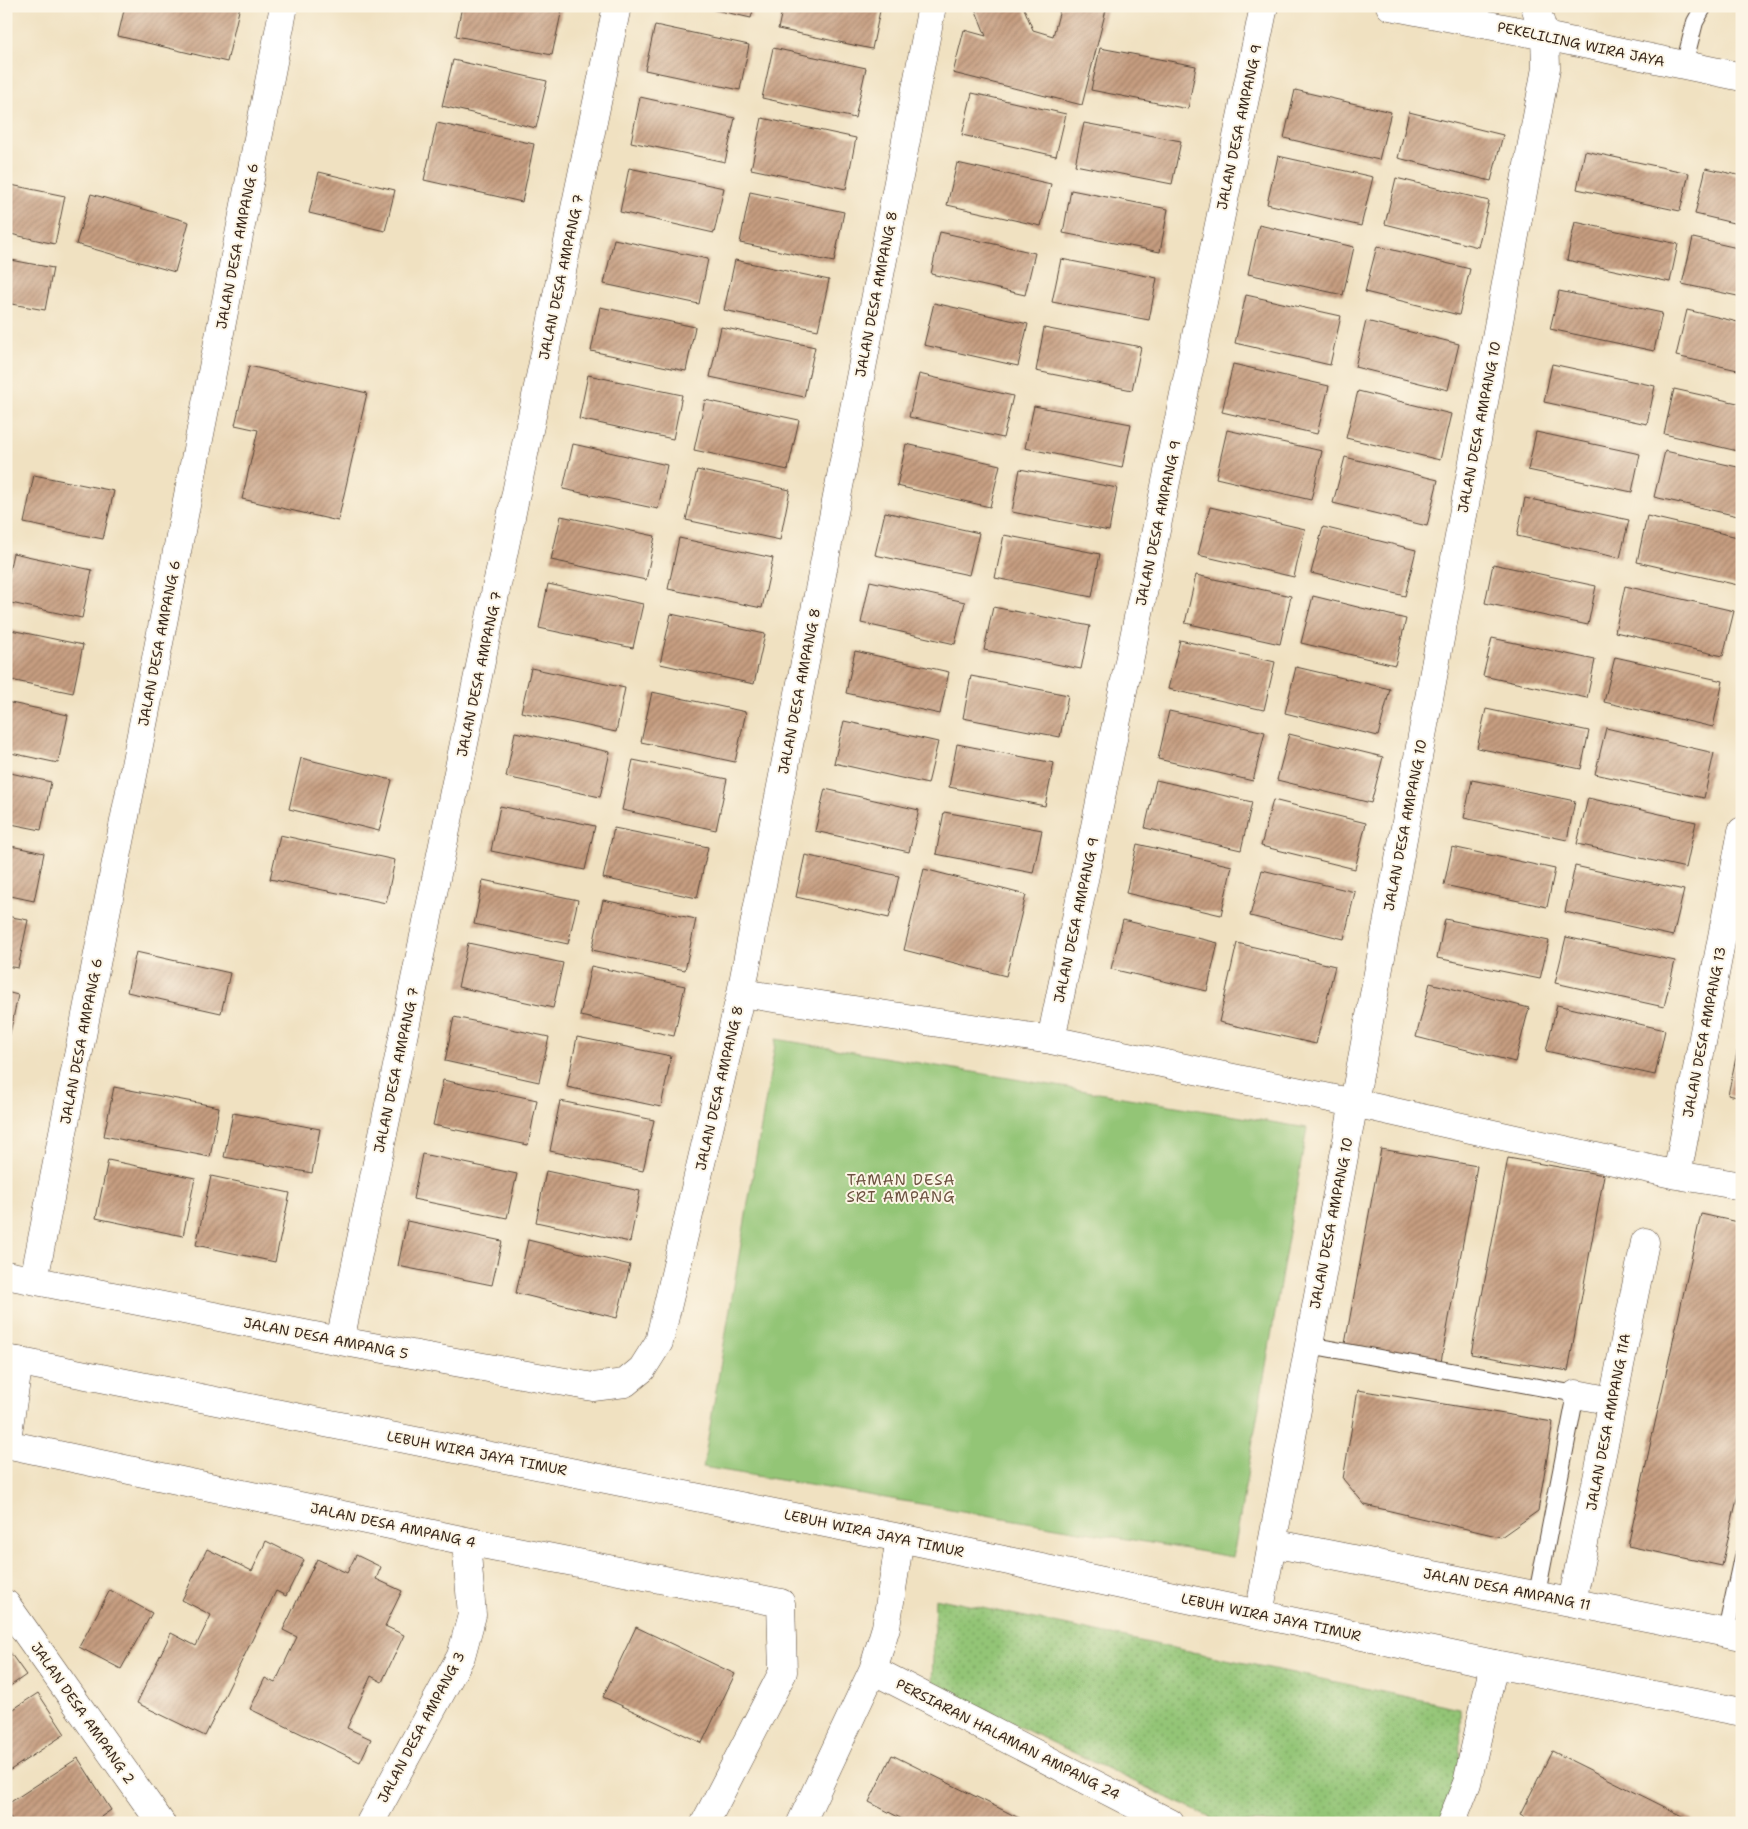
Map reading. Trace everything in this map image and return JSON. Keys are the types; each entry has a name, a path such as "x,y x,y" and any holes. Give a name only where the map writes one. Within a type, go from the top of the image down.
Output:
{"street":[{"name":"JALAN DESA AMPANG 6","path":"34,1280 284,6"},
{"name":"JALAN DESA AMPANG 7","path":"340,1341 617,6"},
{"name":"JALAN DESA AMPANG 8","path":"642,1369 659,1342 741,993 932,6"},
{"name":"JALAN DESA AMPANG 9","path":"1051,1040 1264,6"},
{"name":"PEKELILING WIRA JAYA","path":"1390,6 1742,77"},
{"name":"JALAN DESA AMPANG 10","path":"1259,1614 1546,68 1545,36 1535,6"},
{"name":"JALAN DESA AMPANG 13","path":"1677,1175 1742,831"},
{"path":"741,993 1051,1040 1354,1103 1677,1175 1742,1186"},
{"name":"JALAN DESA AMPANG 11A","path":"1572,1602 1645,1242"},
{"name":"JALAN DESA AMPANG 5","path":"6,1275 340,1341 593,1387 625,1383 642,1369"},
{"path":"6,1444 13,1360"},
{"name":"LEBUH WIRA JAYA TIMUR","path":"13,1360 900,1538 1494,1664 1742,1712"},
{"path":"1576,1394 1612,1401"},
{"name":"JALAN DESA AMPANG 4","path":"6,1444 466,1541 781,1603 783,1672 705,1823"},
{"path":"801,1823 873,1670 886,1627 900,1538"},
{"name":"JALAN DESA AMPANG 3","path":"370,1823 461,1656 472,1615 466,1541"},
{"name":"JALAN DESA AMPANG 11","path":"1272,1543 1734,1634"},
{"name":"JALAN DESA AMPANG 2","path":"6,1604 161,1823"},
{"path":"1451,1823 1467,1783 1494,1664"},
{"name":"PERSIARAN HALAMAN AMPANG 24","path":"873,1670 1170,1823"}],"lane":[{"path":"1684,65 1695,22 1704,6"},
{"path":"1309,1345 1576,1394 1537,1594"},
{"path":"1734,1634 1742,1557"}],"green space":[{"path":"776,1039 1307,1128 1233,1557 703,1467"},
{"path":"935,1598 1460,1708 1461,1777 1442,1823 1221,1823 932,1685"}],"building":[{"path":"125,6 240,6 227,62 118,36"},
{"path":"462,6 547,6 562,9 552,55 456,36"},
{"path":"698,6 754,6 751,18"},
{"path":"783,6 881,6 872,49 778,29"},
{"path":"974,6 1023,6 1033,30 1053,36 1061,6 1107,6 1082,105 953,73 964,30 986,36"},
{"path":"655,25 749,45 740,90 645,70"},
{"path":"773,48 866,68 855,118 762,98"},
{"path":"1100,48 1196,66 1188,109 1091,90"},
{"path":"453,60 547,81 536,128 442,106"},
{"path":"1295,90 1391,112 1379,160 1284,138"},
{"path":"972,93 1066,114 1056,156 962,135"},
{"path":"640,97 735,118 725,162 631,142"},
{"path":"1409,112 1503,135 1491,181 1398,158"},
{"path":"762,118 856,138 846,189 751,169"},
{"path":"437,123 534,144 522,202 424,180"},
{"path":"1084,123 1181,141 1172,184 1075,165"},
{"path":"1585,151 1689,173 1680,211 1577,189"},
{"path":"1278,156 1373,177 1361,226 1267,204"},
{"path":"957,163 1051,184 1041,226 947,205"},
{"path":"629,168 724,188 714,233 620,212"},
{"path":"1706,168 1742,176 1742,225 1695,214"},
{"path":"319,172 395,190 385,231 309,213"},
{"path":"1396,178 1489,201 1478,247 1385,224"},
{"path":"6,184 65,196 55,244 6,233"},
{"path":"1071,190 1168,209 1160,252 1063,233"},
{"path":"750,192 844,212 834,262 740,243"},
{"path":"91,194 189,222 175,272 76,244"},
{"path":"1575,222 1678,244 1670,282 1567,260"},
{"path":"1259,225 1354,247 1343,295 1248,274"},
{"path":"940,232 1035,253 1025,295 931,274"},
{"path":"1693,238 1742,249 1742,297 1682,284"},
{"path":"614,239 708,259 699,304 604,284"},
{"path":"1377,246 1470,269 1459,315 1365,292"},
{"path":"6,259 53,268 45,310 6,303"},
{"path":"1061,259 1157,278 1149,320 1052,302"},
{"path":"735,260 829,280 818,330 724,310"},
{"path":"1559,291 1662,313 1654,351 1550,329"},
{"path":"1246,295 1341,316 1330,365 1235,343"},
{"path":"934,303 1028,324 1018,366 924,345"},
{"path":"600,307 695,327 686,371 591,351"},
{"path":"1687,310 1742,323 1742,371 1676,356"},
{"path":"1366,321 1459,344 1448,390 1355,367"},
{"path":"721,327 815,347 804,397 710,377"},
{"path":"1044,328 1141,347 1132,390 1036,371"},
{"path":"1233,364 1329,386 1317,434 1222,412"},
{"path":"1552,364 1655,386 1647,424 1544,402"},
{"path":"249,366 367,393 338,521 242,499 258,430 235,425"},
{"path":"919,374 1013,396 1003,438 909,417"},
{"path":"588,375 682,395 673,439 579,419"},
{"path":"1674,389 1742,404 1742,452 1664,434"},
{"path":"1358,391 1451,414 1440,460 1346,438"},
{"path":"705,400 799,420 788,470 694,450"},
{"path":"1034,406 1131,424 1122,468 1025,448"},
{"path":"1227,430 1322,451 1311,500 1216,478"},
{"path":"1536,432 1640,454 1632,492 1528,470"},
{"path":"573,444 667,465 658,509 563,489"},
{"path":"906,444 1000,465 990,507 897,486"},
{"path":"1665,451 1742,468 1742,517 1654,497"},
{"path":"1345,457 1438,480 1427,526 1333,503"},
{"path":"1020,469 1117,488 1109,531 1012,512"},
{"path":"697,470 790,490 780,540 686,520"},
{"path":"34,475 114,491 103,539 24,523"},
{"path":"1525,498 1629,520 1620,558 1517,536"},
{"path":"1210,507 1305,529 1294,577 1198,555"},
{"path":"885,512 979,533 969,575 875,555"},
{"path":"561,516 655,536 646,580 551,560"},
{"path":"1647,516 1742,538 1742,586 1637,562"},
{"path":"1323,527 1416,550 1405,596 1311,573"},
{"path":"1004,535 1100,554 1092,597 995,578"},
{"path":"679,538 773,558 762,608 668,589"},
{"path":"13,553 92,570 82,618 6,602 6,586"},
{"path":"1493,564 1596,586 1588,625 1485,603"},
{"path":"1196,575 1291,596 1280,644 1185,623"},
{"path":"870,581 965,602 955,644 861,623"},
{"path":"548,584 643,604 633,648 539,628"},
{"path":"1625,586 1734,611 1723,656 1615,632"},
{"path":"1313,596 1406,619 1395,665 1301,643"},
{"path":"993,607 1090,626 1081,669 984,650"},
{"path":"671,614 765,634 754,684 660,664"},
{"path":"6,629 83,645 73,693 6,679"},
{"path":"1492,638 1595,660 1587,698 1483,676"},
{"path":"1180,640 1275,662 1264,710 1168,689"},
{"path":"855,651 949,672 940,714 846,693"},
{"path":"1615,657 1723,681 1713,727 1604,702"},
{"path":"1296,667 1390,689 1378,736 1285,713"},
{"path":"531,668 625,688 616,732 521,712"},
{"path":"971,676 1068,695 1060,737 963,718"},
{"path":"652,692 746,712 735,762 641,742"},
{"path":"6,702 68,715 58,763 6,752"},
{"path":"1486,709 1589,731 1581,769 1477,748"},
{"path":"1169,711 1265,732 1253,781 1158,759"},
{"path":"844,721 938,742 928,784 834,763"},
{"path":"1606,728 1714,753 1704,798 1595,774"},
{"path":"515,732 610,752 600,797 506,777"},
{"path":"1289,734 1383,757 1371,803 1277,780"},
{"path":"957,744 1054,763 1045,806 949,787"},
{"path":"301,758 392,780 379,831 289,809"},
{"path":"633,760 727,779 716,830 622,810"},
{"path":"6,772 51,782 41,830 6,823"},
{"path":"1156,780 1252,802 1241,850 1145,828"},
{"path":"1472,780 1575,801 1567,840 1464,818"},
{"path":"825,789 919,810 909,852 815,831"},
{"path":"1588,798 1696,822 1686,868 1577,844"},
{"path":"1273,800 1366,823 1355,869 1261,846"},
{"path":"500,806 595,826 585,870 491,851"},
{"path":"944,812 1042,830 1033,873 936,854"},
{"path":"614,828 708,847 697,898 603,878"},
{"path":"280,835 395,860 386,903 270,879"},
{"path":"1137,844 1232,866 1221,915 1126,893"},
{"path":"6,845 44,853 34,901 6,895"},
{"path":"1452,847 1555,869 1547,907 1444,885"},
{"path":"805,855 899,876 889,918 796,897"},
{"path":"1575,866 1684,890 1673,936 1565,912"},
{"path":"924,869 1026,895 1006,976 904,950"},
{"path":"1262,870 1355,892 1344,939 1250,916"},
{"path":"483,880 578,900 568,944 474,924"},
{"path":"603,900 696,919 685,970 592,950"},
{"path":"6,916 28,920 18,968 6,966"},
{"path":"1445,919 1549,941 1540,979 1437,958"},
{"path":"1123,920 1218,943 1207,991 1111,969"},
{"path":"1566,937 1675,961 1664,1007 1555,983"},
{"path":"468,943 563,963 553,1008 458,987"},
{"path":"1237,943 1335,966 1316,1044 1219,1022"},
{"path":"136,952 230,973 221,1013 127,992"},
{"path":"591,966 685,986 674,1036 580,1016"},
{"path":"1430,983 1529,1008 1515,1062 1416,1037"},
{"path":"6,992 18,995 8,1043 6,1043"},
{"path":"1557,1005 1665,1030 1655,1075 1546,1051"},
{"path":"454,1017 549,1037 539,1082 445,1061"},
{"path":"577,1037 671,1056 661,1107 567,1087"},
{"path":"1738,1048 1742,1049 1742,1098 1728,1095"},
{"path":"443,1080 537,1100 528,1145 433,1125"},
{"path":"114,1087 219,1107 210,1157 104,1136"},
{"path":"560,1101 654,1120 643,1171 550,1151"},
{"path":"233,1113 320,1129 312,1173 224,1157"},
{"path":"1381,1149 1477,1166 1441,1362 1345,1344"},
{"path":"422,1154 517,1174 507,1218 413,1199"},
{"path":"1508,1158 1604,1175 1568,1371 1471,1354"},
{"path":"108,1160 195,1178 183,1236 96,1218"},
{"path":"546,1171 640,1191 630,1242 536,1222"},
{"path":"211,1176 290,1193 275,1262 196,1245"},
{"path":"1701,1214 1742,1223 1742,1476 1722,1566 1628,1546"},
{"path":"407,1221 502,1241 492,1285 398,1266"},
{"path":"528,1240 630,1265 617,1318 516,1293"},
{"path":"1358,1390 1553,1422 1538,1511 1501,1537 1365,1505 1343,1479"},
{"path":"266,1541 304,1560 286,1596 276,1591 205,1736 137,1703 171,1633 196,1646 211,1615 182,1600 207,1549 252,1571"},
{"path":"356,1555 381,1567 376,1579 402,1591 385,1626 404,1635 382,1682 371,1676 347,1728 371,1739 360,1762 250,1709 265,1678 275,1683 297,1637 283,1630 317,1559 347,1573"},
{"path":"110,1590 152,1613 121,1669 79,1647"},
{"path":"636,1627 735,1674 702,1743 603,1697"},
{"path":"6,1647 26,1675 6,1689"},
{"path":"38,1693 65,1734 6,1773 6,1714"},
{"path":"1552,1751 1697,1823 1535,1823 1520,1815"},
{"path":"892,1755 1029,1823 910,1823 869,1802"},
{"path":"78,1758 111,1810 92,1823 14,1823 6,1811 6,1805"}],"district":[{"name":"TAMAN DESA SRI AMPANG","path":"901,1188"}]}
